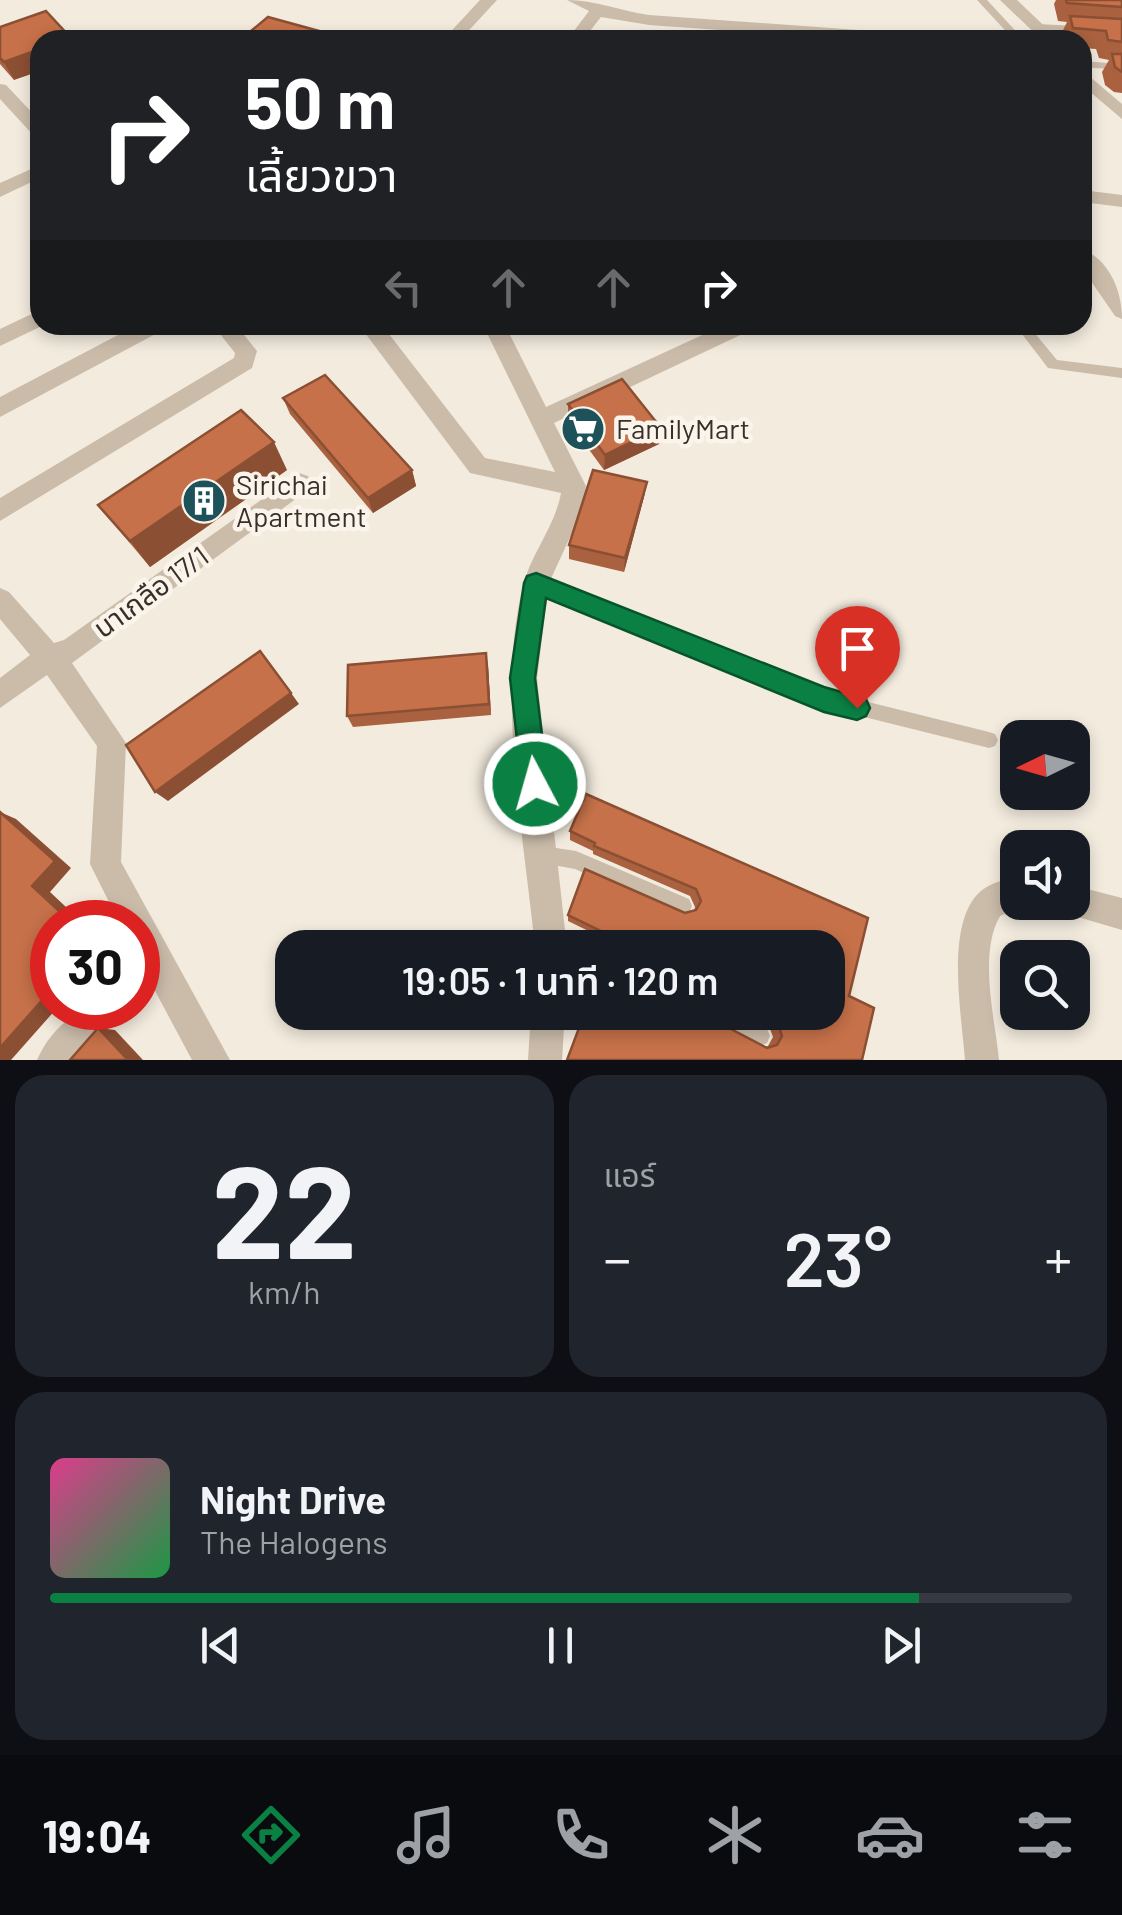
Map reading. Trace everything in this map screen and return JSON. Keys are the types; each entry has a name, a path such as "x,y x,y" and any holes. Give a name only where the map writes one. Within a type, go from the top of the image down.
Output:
{"street":[{"path":"460,30 489,0"},
{"path":"575,0 598,10 698,30"},
{"path":"1008,0 1039,30"},
{"path":"583,30 598,10"},
{"path":"1092,85 1122,114"},
{"path":"0,89 30,121"},
{"path":"0,192 30,176"},
{"path":"1092,197 1122,201"},
{"path":"1092,265 1122,311"},
{"path":"0,338 30,323"},
{"path":"0,408 136,335"},
{"path":"0,511 244,362 246,351 232,335"},
{"path":"378,335 478,466 574,486"},
{"path":"499,335 544,418 574,486 570,511 536,583 523,678 550,930"},
{"path":"544,418 722,335"},
{"name":"นาเกลือ 17/1","path":"0,695 47,658 72,650 299,483"},
{"path":"0,600 62,672 112,743 106,864 125,900"},
{"path":"982,1060 974,940 980,920 991,903 1000,899"},
{"path":"1090,906 1122,914"},
{"path":"160,968 195,1036 213,1060"},
{"path":"54,1060 80,1030"},
{"path":"545,1060 547,1030"}],"lane":[{"path":"982,0 1010,30"},
{"path":"1036,27 1122,30"},
{"path":"1092,64 1122,66"},
{"path":"1030,335 1053,364 1122,373"},
{"path":"536,583 824,700 989,740"},
{"path":"543,855 576,860 682,906"},
{"path":"748,1030 760,1036"}],"building":[{"path":"1066,0 1122,0 1122,7 1067,3"},
{"path":"46,11 64,30 30,30 30,53 4,62 0,58 0,27"},
{"path":"1070,16 1122,19 1122,42 1108,40 1106,31 1073,28"},
{"path":"268,17 315,30 252,30"},
{"path":"1112,54 1122,54 1122,72 1115,67"},
{"path":"325,375 412,470 368,498 283,398"},
{"path":"622,379 661,428 605,455 568,404"},
{"path":"241,410 274,442 130,541 98,505"},
{"path":"593,470 647,482 625,558 569,545"},
{"path":"260,651 291,693 155,792 126,745"},
{"path":"486,653 489,704 347,716 348,665"},
{"path":"586,794 868,918 849,996 874,1008 862,1060 567,1060 578,1030 733,1030 767,1048 777,1045 782,1036 780,1030 845,1030 845,930 599,930 568,915 585,869 685,913 696,910 701,901 696,889 594,846 595,843 570,831"},
{"path":"0,812 55,861 32,886 47,900 30,900 30,1014 0,1048"},
{"path":"100,1030 128,1060 70,1060"}],"place":[{"name":"FamilyMart","path":"583,429"},
{"name":"Sirichai Apartment","path":"204,501"}],"route":[{"path":"535,784 523,678 536,583 824,700 857,708"}]}
